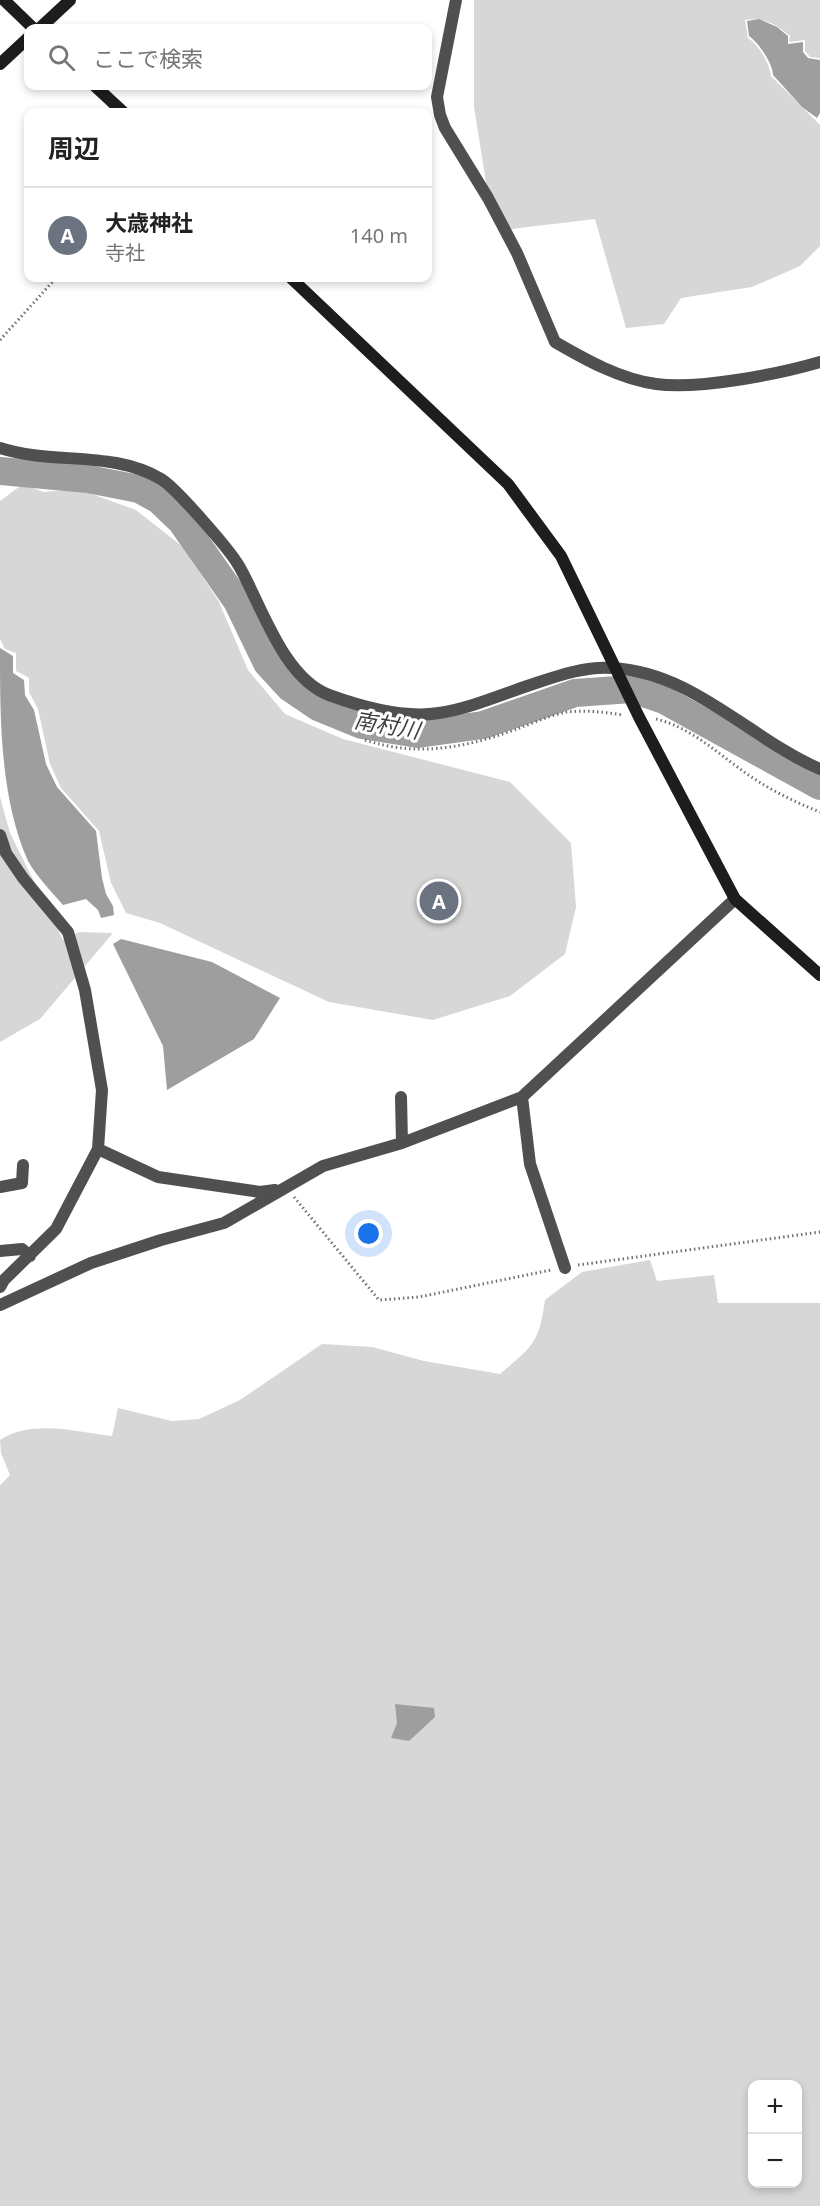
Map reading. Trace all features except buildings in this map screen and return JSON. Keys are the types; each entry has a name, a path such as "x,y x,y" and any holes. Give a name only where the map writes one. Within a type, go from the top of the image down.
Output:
{"street":[{"path":"4,0 29,24"},
{"path":"44,24 70,0"},
{"path":"456,0 437,97 440,115 445,128 488,198 517,253 555,342 625,376 657,384 702,383 786,372 820,362"},
{"path":"0,64 24,42"},
{"path":"99,90 119,108"},
{"path":"295,282 508,484 561,556 639,717 735,899 820,975"},
{"path":"0,448 49,456 117,462 139,468 164,480 238,564 266,625 300,673 326,694 389,712 437,713 548,679 596,667 615,668 662,678 713,703 799,760 820,769"},
{"path":"0,835 6,853 23,878 68,932 85,990 96,1043 102,1090 98,1149 56,1229 4,1280 0,1287"},
{"path":"0,1305 91,1263 161,1240 224,1223 287,1189 323,1166 402,1143 522,1097 735,899"},
{"path":"401,1097 402,1143"},
{"path":"522,1097 530,1164 565,1268"},
{"path":"98,1149 158,1177 260,1192 287,1189"},
{"path":"0,1187 22,1183 24,1164"},
{"path":"0,1251 21,1249 30,1256"}],"path":[{"path":"0,340 52,282"},
{"path":"365,740 387,747 426,750 453,748 478,743 564,713 583,711 639,717 673,723 694,735 749,776 788,799 820,812"},
{"path":"287,1189 379,1300 419,1297 565,1268 820,1232"}],"shaded area":[{"path":"474,0 820,0 820,58 810,57 805,51 805,40 789,42 790,36 774,25 758,20 745,20 748,38 763,55 771,76 820,125 820,246 800,266 752,287 681,298 664,324 626,328 595,219 511,229 487,188 474,107"},
{"path":"759,19 777,27 788,36 788,44 803,42 803,52 808,58 820,60 820,113 817,118 802,107 773,75 765,54 749,36 747,21"},
{"path":"23,484 43,492 78,489 136,510 183,547 219,602 248,670 285,714 343,739 510,782 571,843 576,907 565,954 510,996 433,1020 329,1002 160,923 126,913 111,883 99,831 61,788 50,764 38,709 29,692 29,678 16,671 16,653 5,649 0,639 0,501"},
{"path":"0,648 13,656 13,673 24,680 25,695 34,710 46,764 57,787 96,831 102,878 106,894 113,906 114,915 101,918 98,910 86,899 63,905 28,861 19,837 7,785 1,730"},
{"path":"0,797 10,833 63,940 79,932 113,933 40,1019 0,1042"},
{"path":"121,939 212,962 280,998 254,1039 167,1090 163,1046 113,944"},
{"path":"650,1260 657,1281 714,1275 718,1303 820,1303 820,2206 0,2206 0,1485 10,1475 1,1453 0,1440 26,1430 40,1428 112,1436 118,1408 172,1421 199,1419 240,1400 322,1344 372,1347 424,1361 500,1374 533,1343 540,1326 545,1300 582,1272"},
{"path":"395,1704 434,1708 435,1717 409,1741 391,1738 397,1723"}],"waterway":[{"name":"南村川","path":"0,471 88,479 139,489 159,500 181,521 237,601 267,663 290,688 318,707 362,725 418,734 483,725 575,693 632,689 664,700 820,786"}],"place":[{"name":"大歳神社","path":"439,901"}]}
